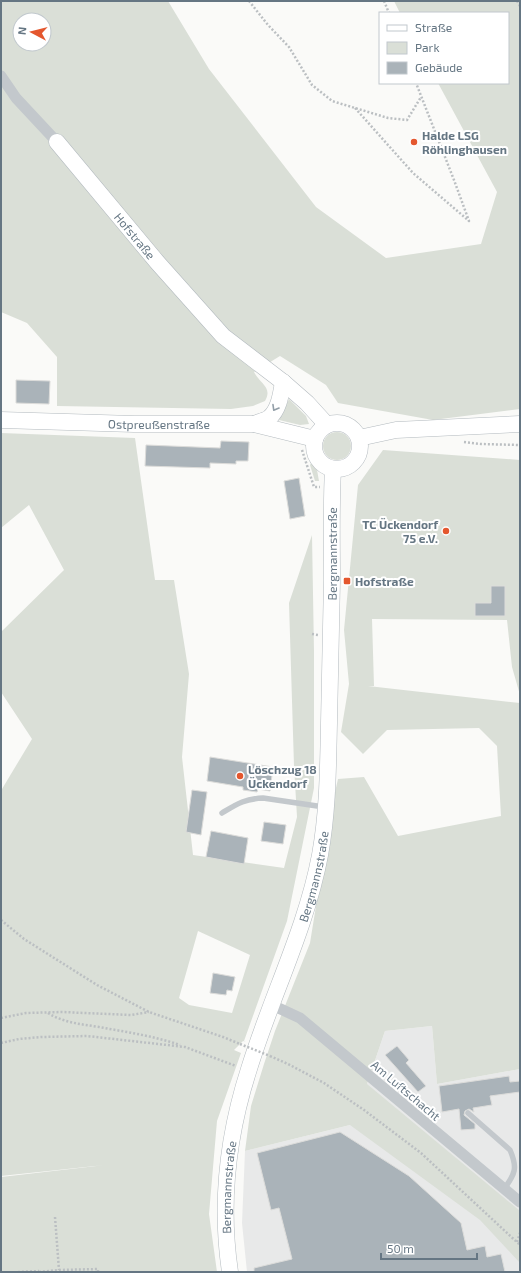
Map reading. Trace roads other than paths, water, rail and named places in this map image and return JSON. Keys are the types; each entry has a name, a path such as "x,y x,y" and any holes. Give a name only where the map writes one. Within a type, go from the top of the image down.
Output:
{"street":[{"name":"Hofstraße","path":"1,76 16,98 57,142 157,262 223,336 283,382 307,403 327,425"},
{"path":"254,424 270,417 281,398 283,382"},
{"name":"Ostpreußenstraße","path":"1,420 134,424 254,424 315,439"},
{"path":"342,423 355,431 359,438 361,445 360,452 353,464 347,467 333,469 320,461 316,454 314,446 315,439 318,433 327,425 342,423"},
{"path":"359,438 396,430 520,424"},
{"name":"Bergmannstraße","path":"230,1272 226,1200 228,1167 236,1116 248,1069 304,917 320,855 326,807 332,578 331,508 333,469"},
{"name":"Am Luftschacht","path":"272,1005 300,1018 520,1202"}],"lane":[{"path":"222,814 242,801 254,798 326,807"},
{"path":"468,1113 510,1150 513,1158 514,1173 504,1189"}],"place":[{"name":"Halde LSG Röhlinghausen","path":"414,142"},
{"name":"TC Ückendorf 75 e.V.","path":"446,531"},
{"name":"Hofstraße","path":"347,581"},
{"name":"Löschzug 18 Ückendorf","path":"240,776"}]}
